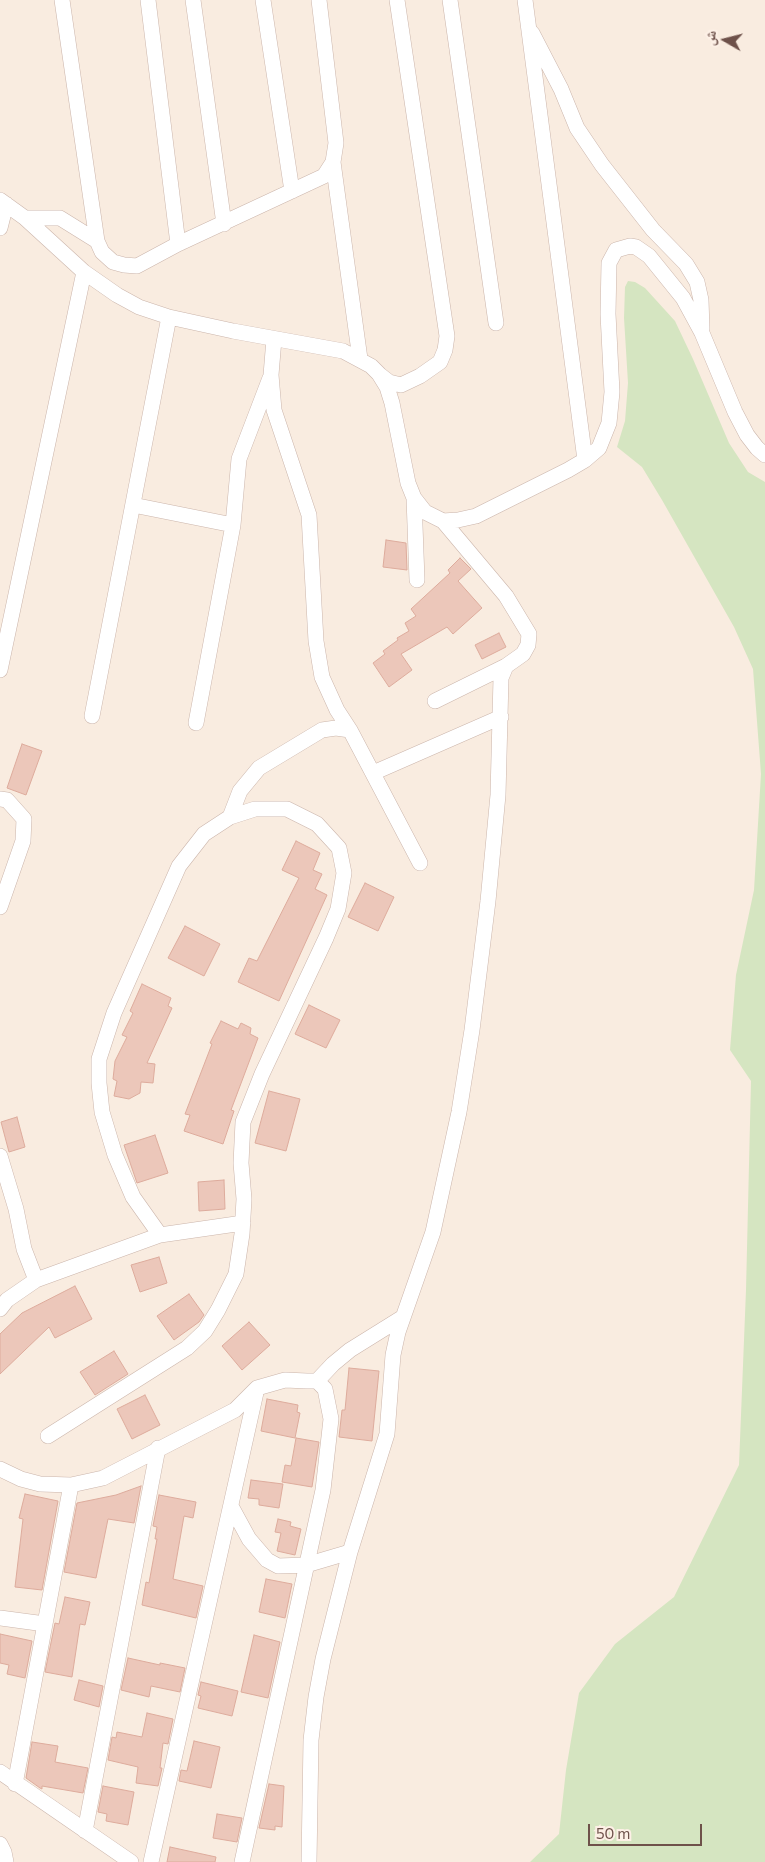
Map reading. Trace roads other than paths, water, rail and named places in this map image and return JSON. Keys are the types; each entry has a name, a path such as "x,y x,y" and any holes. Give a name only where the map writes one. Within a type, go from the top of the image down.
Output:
{"street":[{"path":"62,0 97,241 102,252 113,262 137,266 178,244 324,176 333,162"},
{"path":"148,0 178,244"},
{"path":"193,0 224,224"},
{"path":"263,0 292,191"},
{"path":"318,0 336,143 333,162 360,359"},
{"path":"0,228 3,202 26,218 84,272 117,295 139,307 169,317 343,351 360,359 389,382 401,385 420,376 440,362 445,350 447,336 397,0"},
{"path":"450,0 496,323"},
{"path":"525,0 585,460"},
{"path":"528,26 557,81 577,128 602,165 653,230 686,264 697,282 701,300 702,334"},
{"path":"26,218 60,218 97,241"},
{"path":"443,520 458,520 476,516 568,470 585,460 599,448 609,423 612,392 609,263 616,250 630,246 636,247 649,256 683,298 702,334 735,412 747,435 765,455"},
{"path":"0,670 84,272"},
{"path":"92,716 169,317"},
{"path":"274,339 272,374 274,410 309,515 316,641 322,677 337,710 350,730 420,863"},
{"path":"196,723 233,525 239,459 272,374"},
{"path":"379,374 387,387 392,403 408,483 414,498 426,512 443,520 506,596 529,634 528,645 523,654 506,666 435,701"},
{"path":"414,498 417,580"},
{"path":"133,505 233,525"},
{"path":"309,1862 311,1740 323,1659 350,1552 387,1434 393,1354 403,1316 433,1232 461,1103 488,901 498,795 501,678 506,666"},
{"path":"373,774 501,718"},
{"path":"230,817 240,791 259,768 322,730 336,728 350,730"},
{"path":"0,799 7,800 24,819 24,842 1,895"},
{"path":"48,1436 187,1348 205,1331 236,1274 244,1199 241,1163 243,1122 262,1074 332,924 338,909 344,872 339,848 317,824 287,810 255,808 230,817 204,834 179,866 114,1013 100,1058 99,1083 102,1112 114,1155 133,1197 160,1235"},
{"path":"0,1156 16,1208 24,1249 36,1280"},
{"path":"0,1308 7,1300 36,1280 160,1235 242,1224"},
{"path":"318,1381 333,1364 350,1350 403,1316"},
{"path":"0,1469 21,1479 40,1484 71,1485 103,1478 235,1410 257,1388 285,1380 318,1381 325,1389 331,1419 323,1490 242,1862"},
{"path":"152,1862 257,1388"},
{"path":"85,1831 158,1448"},
{"path":"15,1784 71,1485"},
{"path":"231,1506 249,1539 266,1560 278,1566 306,1565 350,1552"},
{"path":"0,1618 45,1624"},
{"path":"0,1772 131,1862"},
{"path":"0,1844 6,1862"}]}
